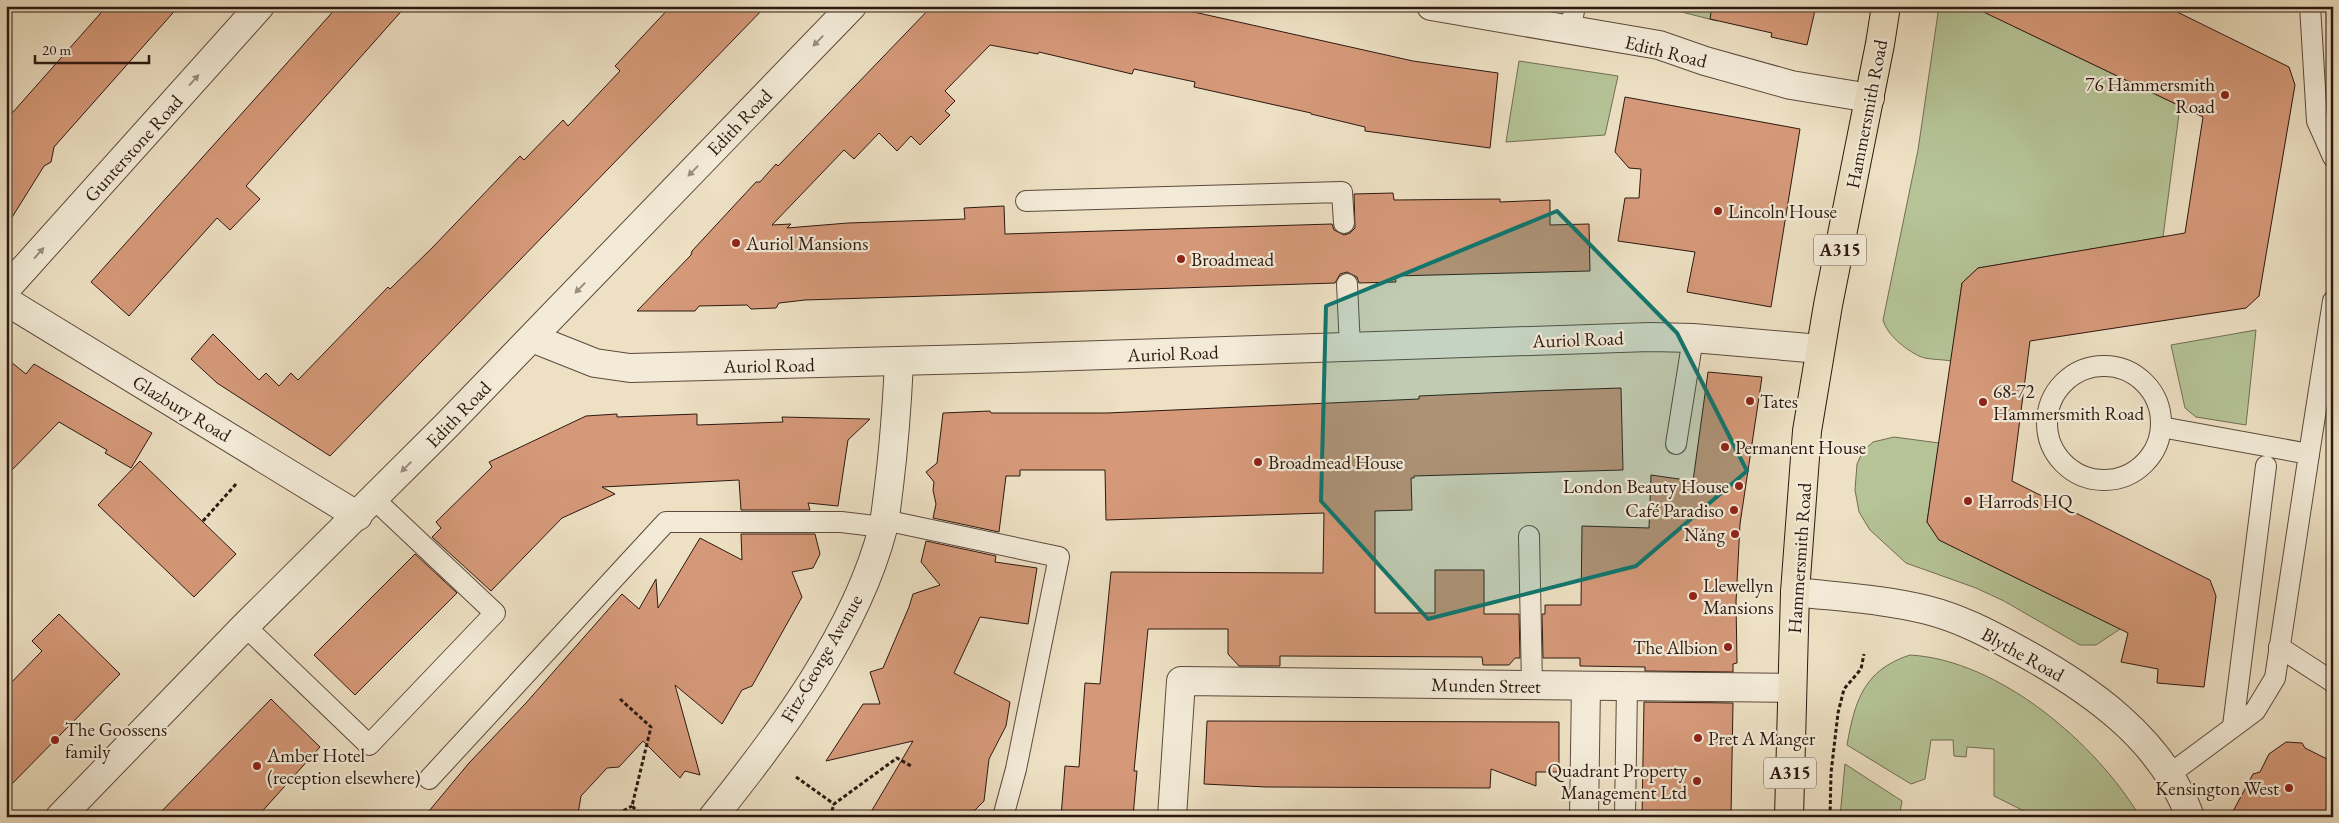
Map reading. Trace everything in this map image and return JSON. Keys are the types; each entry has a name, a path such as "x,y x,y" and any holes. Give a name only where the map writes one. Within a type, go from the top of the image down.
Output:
{"main road":[{"name":"Hammersmith Road","path":"1789,817 1795,592 1807,431 1820,349 1870,98 1886,6"}],"street":[{"name":"Gunterstone Road","path":"6,289 260,6"},
{"name":"Edith Road","path":"60,817 245,626 366,507 532,338 852,6"},
{"name":"Edith Road","path":"1431,6 1573,19 1705,61 1790,85 1870,98"},
{"name":"Glazbury Road","path":"6,301 261,456 366,507"},
{"name":"Auriol Road","path":"532,338 595,363 624,367 899,362 1650,337 1693,338 1820,349"},
{"name":"Fitz-George Avenue","path":"713,817 767,748 839,635 857,600 884,523 895,438 899,362"},
{"name":"Blythe Road","path":"1795,592 1926,610 1955,619 1990,634 2080,685 2122,720 2147,746 2170,774 2190,817"},
{"name":"Munden Street","path":"1172,817 1181,681 1792,688"},
{"path":"1584,817 1586,686"}],"lane":[{"path":"2310,6 2317,121 2333,157"},
{"path":"1026,201 1342,192 1344,223"},
{"path":"1347,284 1350,347"},
{"path":"2170,774 2255,711 2275,678 2333,301"},
{"path":"1676,444 1693,338"},
{"path":"2102,366 2121,368 2138,377 2151,390 2159,408 2161,427 2157,445 2147,461 2132,473 2114,480 2096,480 2078,474 2062,463 2052,448 2046,430 2048,410 2055,393 2068,379 2084,369 2102,366"},
{"path":"2161,427 2309,454"},
{"path":"2233,726 2266,466"},
{"path":"245,626 369,745 495,613 366,507"},
{"path":"429,779 666,522 884,523 1059,557 1016,769 1004,817"},
{"path":"1530,536 1532,685"},
{"path":"2279,647 2333,682"},
{"path":"1625,817 1626,686"}],"path":[{"path":"202,521 261,456"},
{"path":"1830,817 1831,773 1838,713 1844,688 1862,669 1864,654"},
{"path":"612,817 632,806 651,727 620,698"},
{"path":"830,817 834,804 897,758 911,766"},
{"path":"796,776 834,804"},
{"path":"632,806 643,817"}],"highlighted area":[{"path":"1557,211 1677,333 1747,471 1636,566 1428,619 1321,501 1326,306"}],"green space":[{"path":"1672,6 1720,6 1717,21 1670,9"},
{"path":"1939,6 2005,6 2015,27 2180,106 2163,237 1978,268 1962,283 1951,361 1926,358 1914,353 1892,336 1883,320 1918,150"},
{"path":"1519,61 1618,76 1605,135 1506,142"},
{"path":"2256,330 2246,425 2196,417 2185,408 2171,345"},
{"path":"1894,437 1939,443 1927,522 1939,540 2120,629 2096,645 2080,645 2004,601 1976,588 1906,563 1870,530 1859,512 1855,490 1857,464 1863,451 1873,442"},
{"path":"1910,655 1944,660 1977,672 2010,689 2042,710 2098,761 2121,789 2140,817 2036,817 1994,796 1994,749 1967,747 1966,757 1954,756 1953,740 1931,740 1925,779 1911,784 1847,745 1854,714 1864,689 1882,669 1894,661"},
{"path":"1845,764 1902,801 1899,817 1840,817"}],"building":[{"path":"107,6 179,6 54,147 51,162 44,166 6,227 6,120"},
{"path":"338,6 406,6 246,186 260,199 230,230 217,218 129,316 91,282"},
{"path":"671,6 766,6 330,456 217,383 191,359 213,334 259,380 266,373 279,386 291,373 298,380 388,287 390,289 433,247 520,156 524,160 563,120 568,126 620,71 615,66"},
{"path":"932,6 1167,6 1413,61 1498,73 1490,148 1365,131 1365,127 1311,113 1194,87 1195,82 1134,69 1132,74 1039,52 1038,54 990,45 945,91 955,101 945,111 950,115 920,145 911,136 897,151 879,133 854,159 844,150 772,225 791,224 787,228 848,223 965,219 964,208 1004,206 1005,234 1332,224 1334,230 1344,235 1350,233 1355,228 1354,194 1393,193 1394,200 1500,199 1500,202 1550,200 1550,225 1589,224 1590,271 1395,276 1396,282 1359,283 1357,277 1347,272 1340,274 1335,283 805,300 779,303 776,308 751,309 747,305 699,306 695,311 637,311 691,255 692,251 756,182 760,182 776,164 778,166"},
{"path":"1712,6 1816,6 1807,45 1771,37 1772,33 1710,19"},
{"name":"68-72 Hammersmith Road","path":"1971,6 2165,6 2289,67 2295,85 2259,296 2246,308 2030,341 2012,481 2210,580 2216,596 2204,687 2157,683 2158,669 2121,662 2128,633 1939,540 1927,522 1962,283 1978,268 2185,233 2203,117"},
{"name":"Lincoln House","path":"1625,97 1800,129 1771,307 1687,292 1695,252 1618,241 1625,198 1639,198 1641,169 1629,168 1615,152"},
{"path":"6,358 26,374 34,364 152,433 131,468 105,453 107,450 59,422 6,476"},
{"path":"1708,372 1762,377 1740,524 1736,602 1737,663 1733,664 1733,672 1645,671 1645,667 1580,666 1580,658 1543,658 1542,614 1545,614 1545,605 1581,605 1582,526 1649,528 1651,475 1693,481"},
{"path":"1621,388 1623,470 1414,476 1414,478 1411,478 1412,510 1375,511 1375,613 1435,613 1435,570 1484,570 1484,614 1519,614 1520,658 1515,658 1509,665 1483,665 1482,657 1280,656 1280,666 1239,666 1228,654 1228,629 1148,629 1134,771 1137,771 1133,817 1061,817 1065,766 1079,767 1085,683 1100,684 1111,572 1323,573 1324,513 1106,520 1105,470 1020,470 1020,476 1006,476 999,532 933,518 936,504 933,490 934,482 926,472 937,463 943,413 990,411 991,413 1107,413 1419,399 1419,396"},
{"path":"617,414 617,417 697,414 697,425 783,422 782,417 870,419 848,440 838,506 808,503 810,510 741,510 739,480 602,487 615,494 562,518 491,591 432,537 441,528 436,522 492,467 489,462 586,416"},
{"path":"140,461 236,554 194,597 98,505"},
{"path":"741,534 815,534 820,554 813,568 792,572 802,597 752,686 742,690 722,724 675,685 700,775 685,771 680,778 643,741 619,767 607,768 581,796 578,814 565,817 424,817 469,763 526,703 622,594 639,609 656,579 658,608 700,538 742,560"},
{"path":"926,541 996,556 995,562 1037,568 1028,624 980,617 954,673 1010,702 1006,726 989,759 984,801 968,817 868,817 913,741 826,761 863,704 880,704 870,672 883,668 913,594 940,585 921,562"},
{"path":"415,554 457,593 355,695 314,655"},
{"path":"59,614 120,674 6,790 6,688 42,651 32,641"},
{"path":"271,699 320,747 257,817 156,817"},
{"path":"1644,702 1733,703 1731,817 1642,817"},
{"path":"1207,721 1559,722 1559,772 1536,772 1536,786 1491,769 1490,788 1266,787 1204,784"},
{"name":"Kensington West","path":"2286,742 2302,743 2305,748 2333,762 2333,817 2230,817 2253,774 2260,772 2269,754"}],"place":[{"name":"76 Hammersmith Road","path":"2225,95"},
{"name":"Lincoln House","path":"1718,211"},
{"name":"Auriol Mansions","path":"736,243"},
{"name":"Broadmead","path":"1181,259"},
{"name":"Tates","path":"1750,401"},
{"name":"68-72 Hammersmith Road","path":"1983,402"},
{"name":"Permanent House","path":"1725,447"},
{"name":"Broadmead House","path":"1258,462"},
{"name":"London Beauty House","path":"1739,486"},
{"name":"Harrods HQ","path":"1968,501"},
{"name":"Café Paradiso","path":"1734,510"},
{"name":"Nǎng","path":"1735,534"},
{"name":"Llewellyn Mansions","path":"1693,596"},
{"name":"The Albion","path":"1728,647"},
{"name":"Pret A Manger","path":"1698,738"},
{"name":"The Goossens family","path":"55,740"},
{"name":"Amber Hotel (reception elsewhere)","path":"257,766"},
{"name":"Quadrant Property Management Ltd","path":"1697,781"},
{"name":"Kensington West","path":"2289,788"}]}
